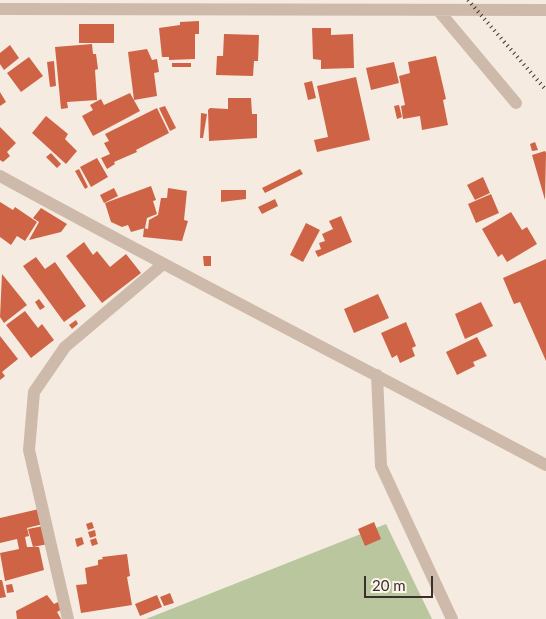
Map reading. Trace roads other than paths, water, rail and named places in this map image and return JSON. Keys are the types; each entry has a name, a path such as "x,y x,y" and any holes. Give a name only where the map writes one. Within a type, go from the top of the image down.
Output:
{"street":[{"path":"0,8 385,5 438,10 546,10"},
{"path":"438,10 516,103"},
{"path":"0,176 162,265 377,375 546,465"},
{"path":"68,619 29,450 34,392 64,347 162,265"},
{"path":"377,375 381,466 452,619"}],"railway":[{"path":"468,0 546,90"}]}
